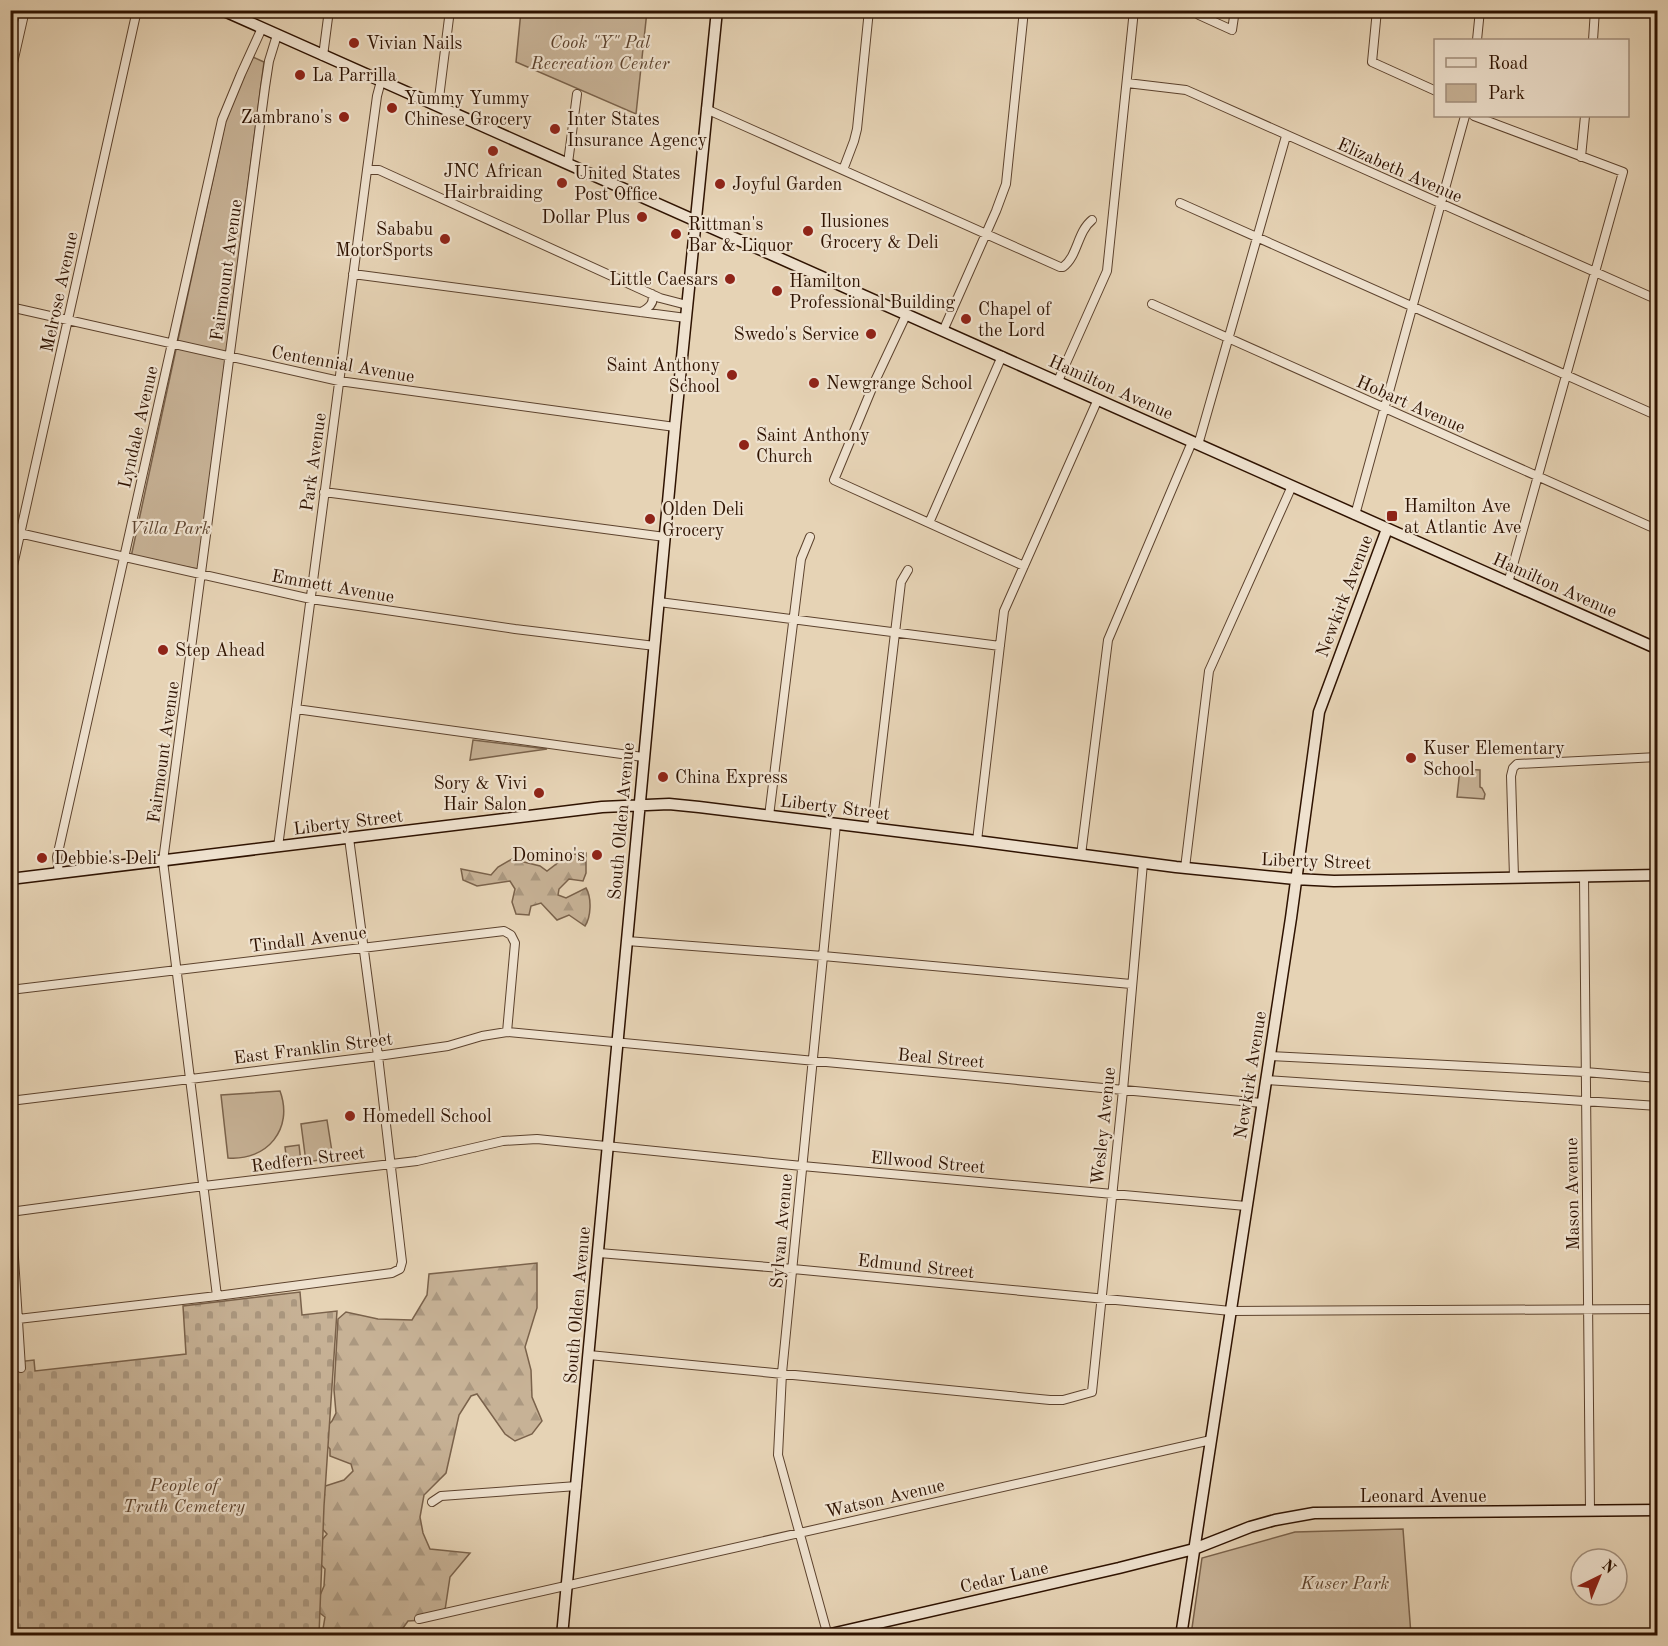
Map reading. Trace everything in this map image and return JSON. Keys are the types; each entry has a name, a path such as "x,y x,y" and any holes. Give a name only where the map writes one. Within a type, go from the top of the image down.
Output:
{"street":[{"path":"10,76 25,10"},
{"name":"Melrose Avenue","path":"10,579 137,10"},
{"name":"Hamilton Avenue","path":"222,10 1658,649"},
{"path":"323,56 328,10"},
{"path":"438,106 450,10"},
{"name":"South Olden Avenue","path":"562,1635 675,427 717,10"},
{"path":"843,170 856,129 869,10"},
{"path":"943,331 1007,183 1024,10"},
{"path":"1058,381 1107,271 1134,10"},
{"path":"1199,15 1232,30 1235,10"},
{"path":"1377,10 1372,62 1434,90"},
{"path":"1477,39 1480,10"},
{"path":"1593,39 1595,10"},
{"name":"Lyndale Avenue","path":"59,873 57,857 222,120 262,28"},
{"name":"Fairmount Avenue","path":"217,1296 163,861 269,61 277,35"},
{"name":"Park Avenue","path":"278,847 353,274 377,96 381,81"},
{"name":"Elizabeth Avenue","path":"1126,83 1186,90 1658,300"},
{"path":"568,163 577,94"},
{"path":"706,109 1060,267 1068,263 1083,230 1092,220"},
{"path":"1355,514 1465,117"},
{"path":"1477,117 1623,172 1508,583"},
{"path":"1581,157 1585,117"},
{"path":"1081,855 1108,640 1195,443 1229,338 1286,136"},
{"path":"367,170 379,170 670,302 687,305"},
{"path":"1180,202 1658,416"},
{"path":"353,274 686,318"},
{"path":"641,312 652,304 652,294"},
{"name":"Hobart Avenue","path":"1152,304 1658,530"},
{"name":"Centennial Avenue","path":"10,308 339,381 675,427"},
{"path":"906,315 875,381 834,480 1024,566"},
{"path":"929,523 1002,356"},
{"path":"977,841 1005,611 1098,399"},
{"path":"1185,868 1209,671 1292,486"},
{"path":"324,492 665,537"},
{"name":"Newkirk Avenue","path":"1181,1635 1270,1056 1319,712 1387,529"},
{"name":"Emmett Avenue","path":"10,531 311,599 515,629 655,646"},
{"path":"770,816 801,559 810,537"},
{"path":"872,828 901,582 908,570"},
{"path":"659,602 1000,646"},
{"path":"296,710 644,757"},
{"path":"1514,877 1511,776 1513,768 1522,763 1658,757"},
{"name":"Liberty Street","path":"10,879 602,807 669,804 1143,863 1295,879 1334,881 1658,875"},
{"name":"Sylvan Avenue","path":"826,1635 778,1455 777,1438 836,824"},
{"path":"18,1319 217,1296 392,1273 400,1269 402,1262 378,1056 349,838"},
{"name":"Wesley Avenue","path":"782,1372 1050,1400 1063,1400 1092,1392 1123,1090 1143,863"},
{"name":"Mason Avenue","path":"1584,877 1590,1510"},
{"name":"Tindall Avenue","path":"10,990 504,931 511,935 515,944 507,1032"},
{"path":"627,941 1131,984"},
{"name":"East Franklin Street","path":"10,1101 378,1056 448,1046 482,1036 507,1032 617,1043"},
{"name":"Beal Street","path":"617,1043 1262,1103"},
{"path":"1270,1056 1585,1072 1658,1078"},
{"path":"1266,1080 1658,1106"},
{"name":"Redfern Street","path":"11,1212 417,1161 519,1139 537,1139 608,1148"},
{"name":"Ellwood Street","path":"608,1148 1246,1206"},
{"path":"10,1195 21,1368"},
{"name":"Edmund Street","path":"599,1253 793,1269 1230,1311 1658,1309"},
{"path":"589,1355 782,1372"},
{"name":"Watson Avenue","path":"419,1619 1211,1440"},
{"path":"432,1502 441,1496 576,1486"},
{"name":"Leonard Avenue","path":"1194,1549 1250,1527 1314,1513 1658,1510"},
{"name":"Cedar Lane","path":"826,1635 1194,1549"}],"green space":[{"name":"Cook \"Y\" Pal Recreation Center","path":"521,11 647,11 636,114 516,62"},
{"name":"Villa Park","path":"253,57 264,62 198,569 131,557 227,114"},
{"path":"473,740 547,749 470,760"},
{"path":"1460,769 1480,770 1480,787 1485,794 1484,799 1457,797"},
{"path":"586,853 586,873 583,881 569,879 559,889 558,895 566,898 586,888 590,907 589,918 585,926 569,915 557,920 541,903 531,906 529,915 516,914 512,902 515,889 510,881 477,886 463,880 461,869 491,875 498,867 512,859 540,866 547,871 568,855"},
{"path":"280,1091 283,1118 274,1140 255,1154 242,1158 228,1158 221,1095"},
{"path":"327,1120 333,1158 306,1162 301,1124"},
{"path":"299,1145 301,1162 278,1165 277,1156 286,1155 285,1147"},
{"path":"537,1263 537,1308 525,1347 531,1370 532,1397 542,1421 532,1434 515,1441 505,1434 477,1394 471,1396 459,1415 446,1473 424,1495 420,1517 423,1533 430,1549 470,1553 450,1577 445,1610 424,1620 408,1621 398,1635 322,1635 325,1617 317,1611 318,1600 324,1586 325,1569 314,1557 317,1546 327,1534 318,1524 319,1488 344,1480 353,1471 351,1464 330,1456 330,1449 323,1441 325,1428 336,1413 334,1390 338,1319 346,1312 378,1319 412,1320 427,1295 429,1274"},
{"name":"People of Truth Cemetery","path":"10,1282 17,1362 34,1360 35,1371 186,1354 183,1306 300,1292 302,1315 337,1311 324,1506 319,1635 11,1635"},
{"name":"Kuser Park","path":"1403,1529 1411,1635 1191,1635 1202,1558 1295,1532"}],"place":[{"name":"Vivian Nails","path":"354,43"},
{"name":"La Parrilla","path":"300,75"},
{"name":"Yummy Yummy Chinese Grocery","path":"392,108"},
{"name":"Zambrano's","path":"344,117"},
{"name":"Inter States Insurance Agency","path":"555,129"},
{"name":"JNC African Hairbraiding","path":"493,151"},
{"name":"United States Post Office","path":"562,183"},
{"name":"Joyful Garden","path":"720,184"},
{"name":"Dollar Plus","path":"642,217"},
{"name":"Ilusiones Grocery & Deli","path":"808,231"},
{"name":"Rittman's Bar & Liquor","path":"676,234"},
{"name":"Sababu MotorSports","path":"445,239"},
{"name":"Little Caesars","path":"730,279"},
{"name":"Hamilton Professional Building","path":"777,291"},
{"name":"Chapel of the Lord","path":"966,319"},
{"name":"Swedo's Service","path":"871,334"},
{"name":"Saint Anthony School","path":"732,375"},
{"name":"Newgrange School","path":"814,383"},
{"name":"Saint Anthony Church","path":"744,445"},
{"name":"Hamilton Ave at Atlantic Ave","path":"1392,516"},
{"name":"Olden Deli Grocery","path":"650,519"},
{"name":"Step Ahead","path":"163,650"},
{"name":"Kuser Elementary School","path":"1411,758"},
{"name":"China Express","path":"663,777"},
{"name":"Sory & Vivi Hair Salon","path":"539,793"},
{"name":"Domino's","path":"597,855"},
{"name":"Debbie's Deli","path":"42,858"},
{"name":"Homedell School","path":"350,1116"}]}
